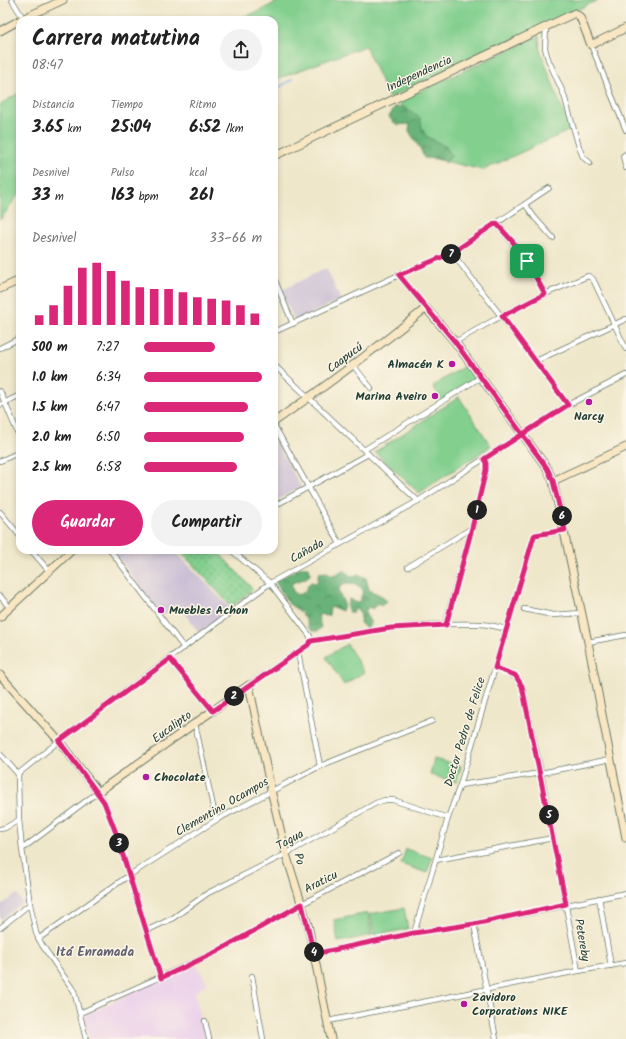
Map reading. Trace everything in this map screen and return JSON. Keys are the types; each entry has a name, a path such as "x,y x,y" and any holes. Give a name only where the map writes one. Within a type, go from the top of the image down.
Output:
{"street":[{"path":"12,0 19,16"},
{"path":"30,16 64,0"},
{"name":"Independencia","path":"278,154 546,26 575,14 580,17 591,45"},
{"path":"0,31 16,23"},
{"path":"546,26 545,48 548,59 564,95 583,157 590,163"},
{"path":"626,28 591,45 626,130"},
{"path":"626,154 623,156 626,168"},
{"path":"278,330 399,275 452,253 549,188"},
{"path":"525,204 553,238"},
{"path":"496,223 527,261 545,294"},
{"path":"452,253 502,316 568,405"},
{"path":"399,275 455,342 547,468 553,481 582,612 626,838"},
{"path":"455,342 545,294 587,277 593,279 626,349"},
{"path":"0,289 16,282"},
{"path":"278,288 293,324"},
{"name":"Caapucú","path":"278,420 353,365 426,308"},
{"path":"536,362 626,319"},
{"path":"0,348 16,340"},
{"path":"353,365 371,388"},
{"path":"278,369 418,501"},
{"name":"Cañada","path":"18,774 59,741 270,583 418,501 568,405 626,375"},
{"path":"364,450 481,378"},
{"path":"0,391 2,404 16,430"},
{"path":"2,404 16,397"},
{"path":"278,430 340,544"},
{"path":"553,481 626,447"},
{"path":"0,461 16,454"},
{"path":"278,504 368,454"},
{"path":"446,625 486,470 486,463 484,459"},
{"path":"0,512 16,531"},
{"path":"408,567 472,528"},
{"name":"Doctor Pedro de Felice","path":"414,933 448,818 460,785 534,536 565,530"},
{"path":"34,554 49,571"},
{"path":"0,617 68,554"},
{"path":"113,554 184,648"},
{"path":"236,554 270,583 310,636 311,641 391,628 481,624 506,629"},
{"path":"0,596 10,608"},
{"path":"524,609 553,616 582,612"},
{"path":"588,642 626,635"},
{"name":"Eucalipto","path":"22,849 98,792 308,645 311,641"},
{"path":"298,652 320,766"},
{"path":"170,659 213,711"},
{"name":"Petereby","path":"495,668 515,675 522,686 566,904 578,972"},
{"path":"0,676 59,741 104,802 161,978"},
{"name":"Po","path":"249,685 286,854 302,904 332,1039"},
{"name":"Clementino Ocampos","path":"38,939 128,876 216,820 271,790 320,766 432,721"},
{"path":"195,724 216,820"},
{"path":"0,754 18,774 19,820 22,849 30,904 38,939 74,991 86,1039"},
{"path":"460,785 540,773 611,759"},
{"name":"Tagua","path":"146,930 173,918 208,893 286,854 376,803 385,800 393,800 448,818"},
{"path":"0,829 5,828 19,820"},
{"path":"436,860 553,838"},
{"name":"Araticu","path":"80,1013 161,978 216,952 302,904 399,853"},
{"path":"314,954 414,933 474,924 626,892"},
{"path":"599,898 611,966"},
{"path":"0,928 30,904"},
{"path":"474,924 496,1039"},
{"path":"328,1021 626,963"},
{"path":"252,976 263,1039"},
{"path":"205,1021 209,1039"}],"shaded area":[{"path":"326,268 341,300 295,321 280,291"},
{"path":"278,445 301,487 278,500"},
{"path":"116,554 178,554 231,609 199,633 178,604 162,616"},
{"path":"17,894 23,903 0,920 0,904 1,905"},
{"path":"197,966 207,983 195,992 205,1039 89,1039 83,1016 167,975"}],"green space":[{"path":"281,0 598,0 389,98 365,46 278,79 278,16 246,16"},
{"path":"539,36 540,50 570,130 483,170 436,159 407,119 399,101"},
{"path":"16,95 16,197 0,220 0,105"},
{"path":"395,107 403,107 420,118 422,128 426,136 446,147 451,155 446,163 441,159 424,158 421,150 409,131 410,124 396,125 389,117"},
{"path":"466,365 476,379 442,401 433,386"},
{"path":"459,397 491,446 419,493 375,452"},
{"path":"183,554 220,554 253,589 232,607"},
{"path":"301,567 309,567 310,575 304,579 292,583 292,588 296,594 303,593 311,582 315,583 318,581 319,573 327,572 334,576 341,571 345,571 351,576 359,575 366,578 369,590 382,596 387,601 381,606 378,603 373,609 369,607 366,610 365,613 371,623 369,627 366,627 360,622 361,614 359,611 356,609 353,612 349,612 347,607 349,599 356,603 360,601 363,590 357,585 346,583 340,587 339,591 344,604 342,611 333,607 330,608 329,615 325,616 321,614 318,616 321,627 318,631 312,631 301,612 289,604 276,583 276,581"},
{"path":"347,644 364,672 344,685 326,657"},
{"path":"434,759 461,766 457,782 430,775"},
{"path":"406,849 432,858 427,873 401,864"},
{"path":"404,908 408,929 374,935 370,914"},
{"path":"368,913 372,935 338,942 334,920"}],"waterway":[{"path":"278,88 293,79"}],"place":[{"name":"Almacén K","path":"452,364"},
{"name":"Marina Aveiro","path":"435,396"},
{"name":"Narcy","path":"589,402"},
{"name":"Muebles Achon","path":"161,610"},
{"name":"Chocolate","path":"146,777"},
{"name":"Zavidoro Corporations NIKE","path":"464,1004"}],"district":[{"name":"Itá Enramada","path":"95,952"}],"route":[{"path":"527,261 496,223 452,253 399,275 455,342 522,434 547,468 553,481 565,530 534,536 495,668 515,675 522,686 566,904 474,924 414,933 314,954 302,904 216,952 161,978 128,876 116,833 104,802 59,741 170,659 213,711 308,645 311,641 391,628 446,625 486,470 486,463 484,459 522,434 568,405 502,316 545,294 527,261"}]}
